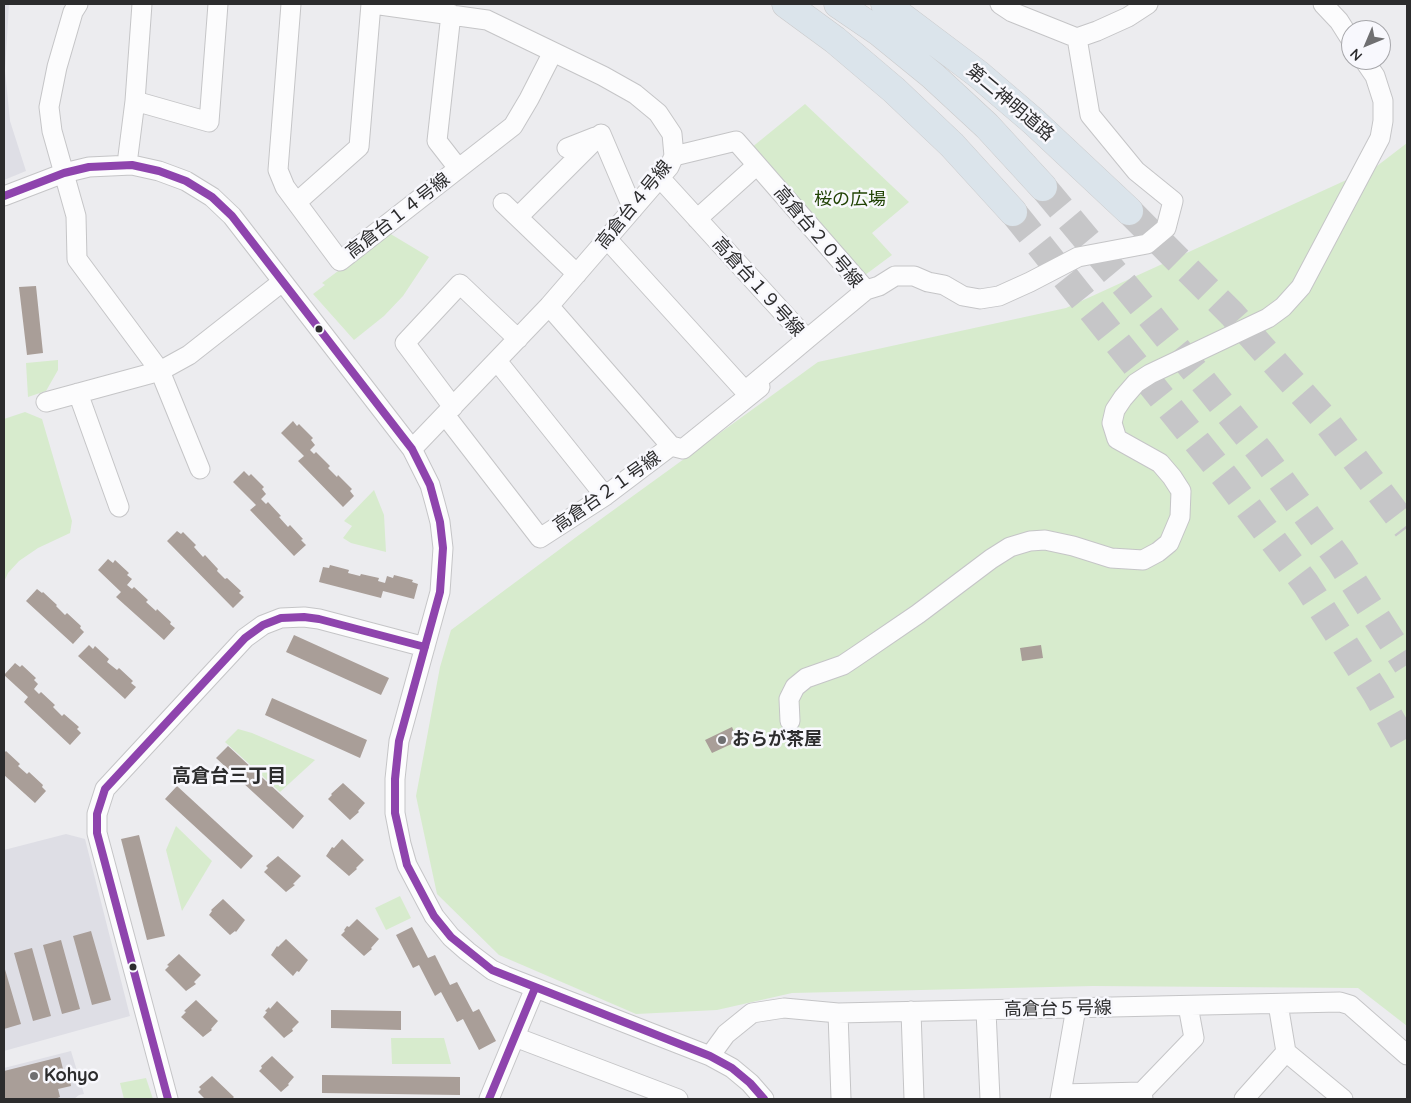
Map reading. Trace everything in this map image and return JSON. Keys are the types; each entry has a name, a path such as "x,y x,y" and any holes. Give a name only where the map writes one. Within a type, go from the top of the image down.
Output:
{"highway":[{"path":"776,4 835,40"},
{"path":"786,4 835,40 894,90 952,145 1013,212"},
{"name":"第二神明道路","path":"838,4 879,32 933,76 987,126 1043,187"},
{"name":"第二神明道路","path":"885,4 970,68 1033,121 1129,211"}],"street":[{"path":"78,4 73,12 57,67 49,107 61,174 76,216 78,259 160,371 200,469"},
{"path":"128,156 135,101 142,4"},
{"path":"135,101 209,122 218,4"},
{"name":"高倉台１４号線","path":"291,4 278,170 285,187 340,261 513,126 553,52"},
{"path":"297,202 360,147 372,4"},
{"name":"高倉台４号線","path":"372,4 487,20 603,76 635,94 658,113 672,134 674,156 669,167 660,178 549,306 412,449"},
{"path":"1000,4 1012,12 1077,38 1128,17 1148,4"},
{"path":"1323,4 1341,24"},
{"path":"451,14 437,141 458,168"},
{"path":"866,290 879,286 895,276 914,276 928,282 944,285 963,296 980,299 999,296 1078,257 1147,244 1166,228 1173,201 1136,171 1090,115 1077,38"},
{"path":"790,721 789,699 795,687 806,678 844,665 1010,547 1030,541 1045,540 1111,558 1143,560 1158,552 1168,543 1180,517 1181,491 1160,463 1117,439 1112,423 1116,410 1123,398 1136,383 1150,374 1268,318 1283,307 1301,287 1380,138 1383,100 1375,76 1371,70"},
{"path":"567,148 601,134"},
{"path":"601,134 633,209"},
{"path":"518,217 601,134"},
{"name":"高倉台２０号線","path":"674,156 736,141 866,290 807,339"},
{"path":"4,196 61,174 89,167 132,165 159,171 186,181 212,197 232,216 412,449 430,485 440,522 443,548 440,592 396,756 395,813 407,865 434,916 451,937 492,970 710,1056 732,1068 750,1083 764,1099"},
{"path":"697,219 757,165"},
{"name":"高倉台１９号線","path":"607,239 745,391 807,339 660,178"},
{"path":"503,203 577,274"},
{"path":"449,411 405,343 454,278 518,339"},
{"path":"46,402 160,371 189,355 282,282"},
{"name":"高倉台２１号線","path":"449,411 540,538 605,496 672,446 549,306"},
{"path":"497,361 605,496"},
{"path":"672,446 683,449 769,379 764,375"},
{"path":"78,393 119,507"},
{"path":"168,1099 97,833 97,814 105,789 245,638 263,625 281,618 304,617 319,619 425,647"},
{"path":"489,1099 535,988"},
{"name":"高倉台５号線","path":"710,1056 726,1034 752,1013 784,1008 838,1013 1340,1002 1350,1005 1407,1055"},
{"path":"1278,1004 1286,1052 1343,1099"},
{"path":"1076,1008 1061,1097 1142,1096 1194,1038 1188,1006"},
{"path":"986,1010 990,1099"},
{"path":"910,1012 914,1099"},
{"path":"838,1013 841,1099"},
{"path":"515,1037 678,1099"},
{"path":"1244,1099 1286,1052"}],"shaded area":[{"path":"4,4 9,4 5,71 10,121 26,171 4,180"},
{"path":"66,834 85,839 130,1016 4,1051 4,850"},
{"name":"Kohyo","path":"71,1051 84,1094 74,1099 4,1099 4,1068"}],"green space":[{"name":"桜の広場","path":"805,104 909,202 872,233 892,255 865,275 751,148"},
{"path":"1407,143 1407,1026 1358,988 1093,986 792,993 717,1010 636,1014 499,955 437,894 416,796 440,667 451,630 818,362 1066,308 1377,166"},
{"path":"389,233 429,257 403,296 384,316 354,340 313,294 325,285 322,283"},
{"path":"58,360 58,370 46,391 28,397 26,363"},
{"path":"25,412 42,419 72,521 70,533 38,548 19,561 8,573 4,582 4,419"},
{"path":"374,490 384,515 386,552 351,543 343,538 352,526 344,521"},
{"path":"238,729 252,733 315,760 280,792 225,742"},
{"path":"176,826 212,861 182,911 166,850"},
{"path":"400,896 411,918 386,930 375,908"},
{"path":"391,1038 444,1038 451,1064 392,1064"},
{"path":"146,1078 153,1099 124,1099 120,1083"}],"building":[{"path":"36,286 43,353 27,355 19,287"},
{"path":"293,421 297,426 299,424 313,438 311,440 315,445 310,450 314,454 316,452 330,466 328,468 352,489 350,491 354,496 343,507 298,461 304,456 281,433"},
{"path":"244,471 249,476 251,474 264,487 262,489 266,494 261,499 266,504 268,502 288,527 290,525 303,539 301,540 306,545 294,556 250,510 256,505 233,482"},
{"path":"177,531 181,534 183,532 196,545 194,547 203,557 205,555 225,579 227,578 241,591 239,593 244,597 233,608 167,541"},
{"path":"108,559 113,563 115,560 129,573 127,575 132,579 127,585 132,589 134,587 148,600 146,602 171,622 170,624 175,628 164,640 116,597 121,592 98,570"},
{"path":"330,565 349,570 348,573 379,578 378,581 385,583 387,576 393,578 394,575 413,580 412,582 418,584 414,599 383,591 381,598 319,582 323,567 329,568"},
{"path":"37,589 57,605 65,615 67,613 81,626 80,628 84,632 73,644 26,601"},
{"path":"294,635 389,678 381,695 286,652"},
{"path":"89,645 93,649 95,646 109,659 107,662 117,670 119,668 133,681 131,683 136,687 125,699 78,656"},
{"path":"1041,645 1043,658 1022,661 1020,648"},
{"path":"15,663 20,667 22,665 36,678 34,680 38,684 34,689 39,694 41,692 55,705 53,707 62,716 64,714 79,727 77,729 81,733 70,745 24,702 28,697 4,675"},
{"path":"272,698 367,740 360,758 265,715"},
{"name":"おらが茶屋","path":"732,727 738,741 712,753 705,740"},
{"path":"228,746 304,816 293,829 216,758"},
{"path":"6,751 20,764 18,766 27,774 29,772 43,785 42,787 46,791 35,803 4,775 4,753"},
{"path":"343,783 365,803 350,820 328,799"},
{"path":"177,786 253,856 241,869 165,799"},
{"path":"139,835 165,936 147,940 121,839"},
{"path":"342,839 364,860 349,876 326,856 332,847 334,848"},
{"path":"278,856 301,876 293,884 295,885 286,892 264,872 268,868 266,866"},
{"path":"223,899 245,920 236,932 230,935 209,915 211,910"},
{"path":"357,919 379,939 364,956 341,935 347,926 349,927"},
{"path":"412,927 428,958 435,955 450,985 457,982 473,1012 479,1009 496,1041 479,1050 463,1019 457,1022 441,992 435,996 419,965 413,968 396,935"},
{"path":"91,931 111,1000 92,1005 73,936"},
{"path":"286,939 308,960 299,972 297,971 293,976 271,955 277,946"},
{"path":"61,940 80,1009 62,1014 43,945"},
{"path":"32,948 51,1016 33,1021 14,953"},
{"path":"179,954 201,975 194,982 196,984 186,991 165,970 169,966 167,965"},
{"path":"4,966 21,1024 4,1029"},
{"path":"196,1000 218,1021 212,1030 203,1037 181,1017 186,1012 184,1011"},
{"path":"277,1001 299,1022 292,1029 293,1031 284,1038 263,1017 267,1012 265,1011 269,1007 270,1009"},
{"path":"331,1010 401,1011 401,1030 331,1028"},
{"path":"272,1056 294,1077 281,1092 259,1071 262,1068 261,1066"},
{"name":"Kohyo","path":"60,1057 66,1081 70,1080 71,1086 58,1089 60,1097 55,1099 4,1099 4,1071"},
{"path":"322,1075 460,1077 460,1095 322,1093"},
{"path":"212,1076 234,1097 232,1099 205,1099 198,1092 201,1089 199,1087"}],"tunnel":[{"path":"1043,187 1262,454 1340,561 1407,665"},
{"path":"1129,211 1232,314 1322,416 1407,528"},
{"path":"1013,212 1226,478 1306,584 1376,693 1407,748"}],"transit line":[{"path":"4,196 64,173 89,167 132,165 159,171 186,181 212,197 232,216 412,449 430,485 440,522 443,548 440,592 399,741 395,779 395,813 407,865 434,916 451,937 492,970 710,1056 732,1068 750,1083 764,1099"},
{"path":"168,1099 97,833 97,814 105,789 245,638 263,625 281,618 304,617 319,619 425,647"},
{"path":"489,1099 535,988"}],"place":[{"name":"おらが茶屋","path":"722,740"},
{"name":"Kohyo","path":"34,1076"}],"district":[{"name":"高倉台三丁目","path":"229,776"}]}
